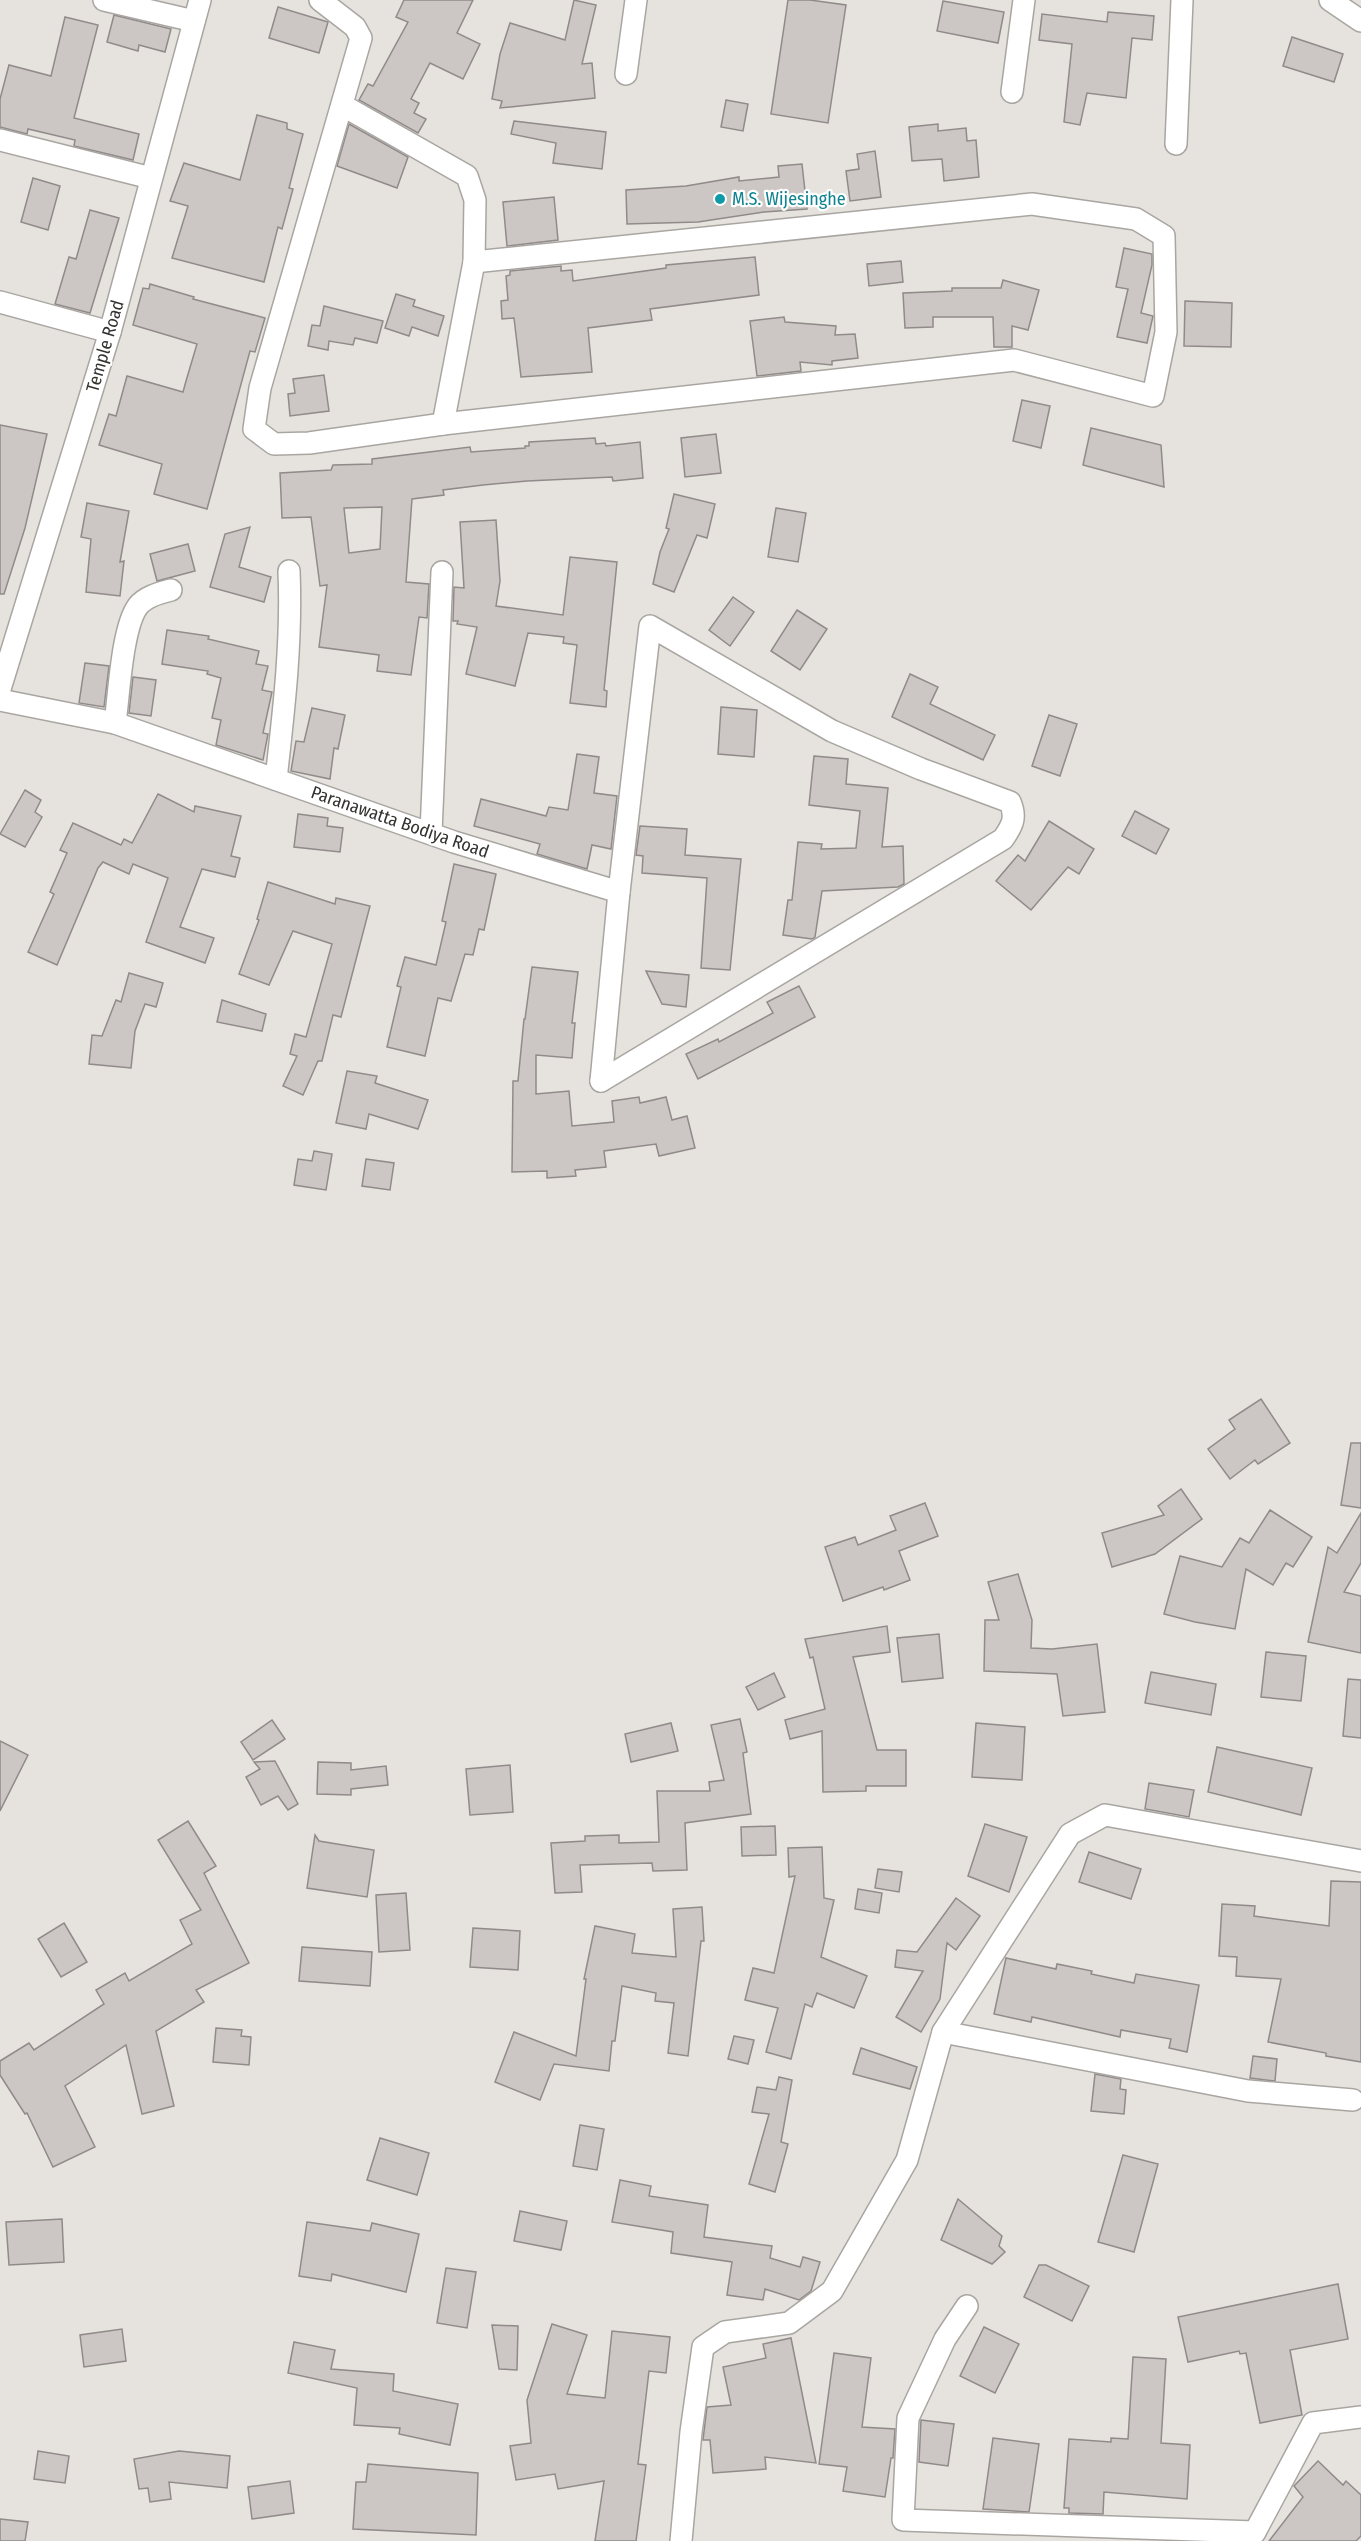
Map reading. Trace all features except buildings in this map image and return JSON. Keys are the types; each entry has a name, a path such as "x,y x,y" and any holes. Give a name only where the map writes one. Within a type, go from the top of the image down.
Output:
{"street":[{"path":"104,0 194,21"},
{"name":"Temple Road","path":"0,689 110,332 200,0"},
{"path":"320,0 355,27 361,38 260,388 254,429 274,444 309,443 443,424 1014,360 1153,396 1166,332 1164,236 1136,219 1032,204 474,262"},
{"path":"626,74 636,0"},
{"path":"1012,92 1024,0"},
{"path":"1176,144 1182,0"},
{"path":"1330,0 1361,21"},
{"path":"342,105 467,176 475,200 474,262 443,424"},
{"path":"0,140 151,178"},
{"path":"0,302 110,332"},
{"path":"276,779 287,689 291,619 289,571"},
{"path":"431,833 442,572"},
{"path":"115,723 129,622 139,604 152,595 171,590"},
{"path":"650,626 832,731 921,769 1010,802 1015,813 1013,826 1003,839 601,1081 619,892 650,626"},
{"name":"Paranawatta Bodiya Road","path":"0,700 115,723 431,833 619,892"},
{"path":"681,2541 691,2432 703,2347 725,2332 789,2323 832,2291 907,2160 943,2032 1070,1834 1105,1815 1361,1861"},
{"path":"943,2032 1248,2091 1353,2100"},
{"path":"968,2306 945,2339 908,2418 903,2520 1251,2537 1313,2423 1361,2417"}],"place":[{"name":"M.S. Wijesinghe","path":"720,199"}]}
